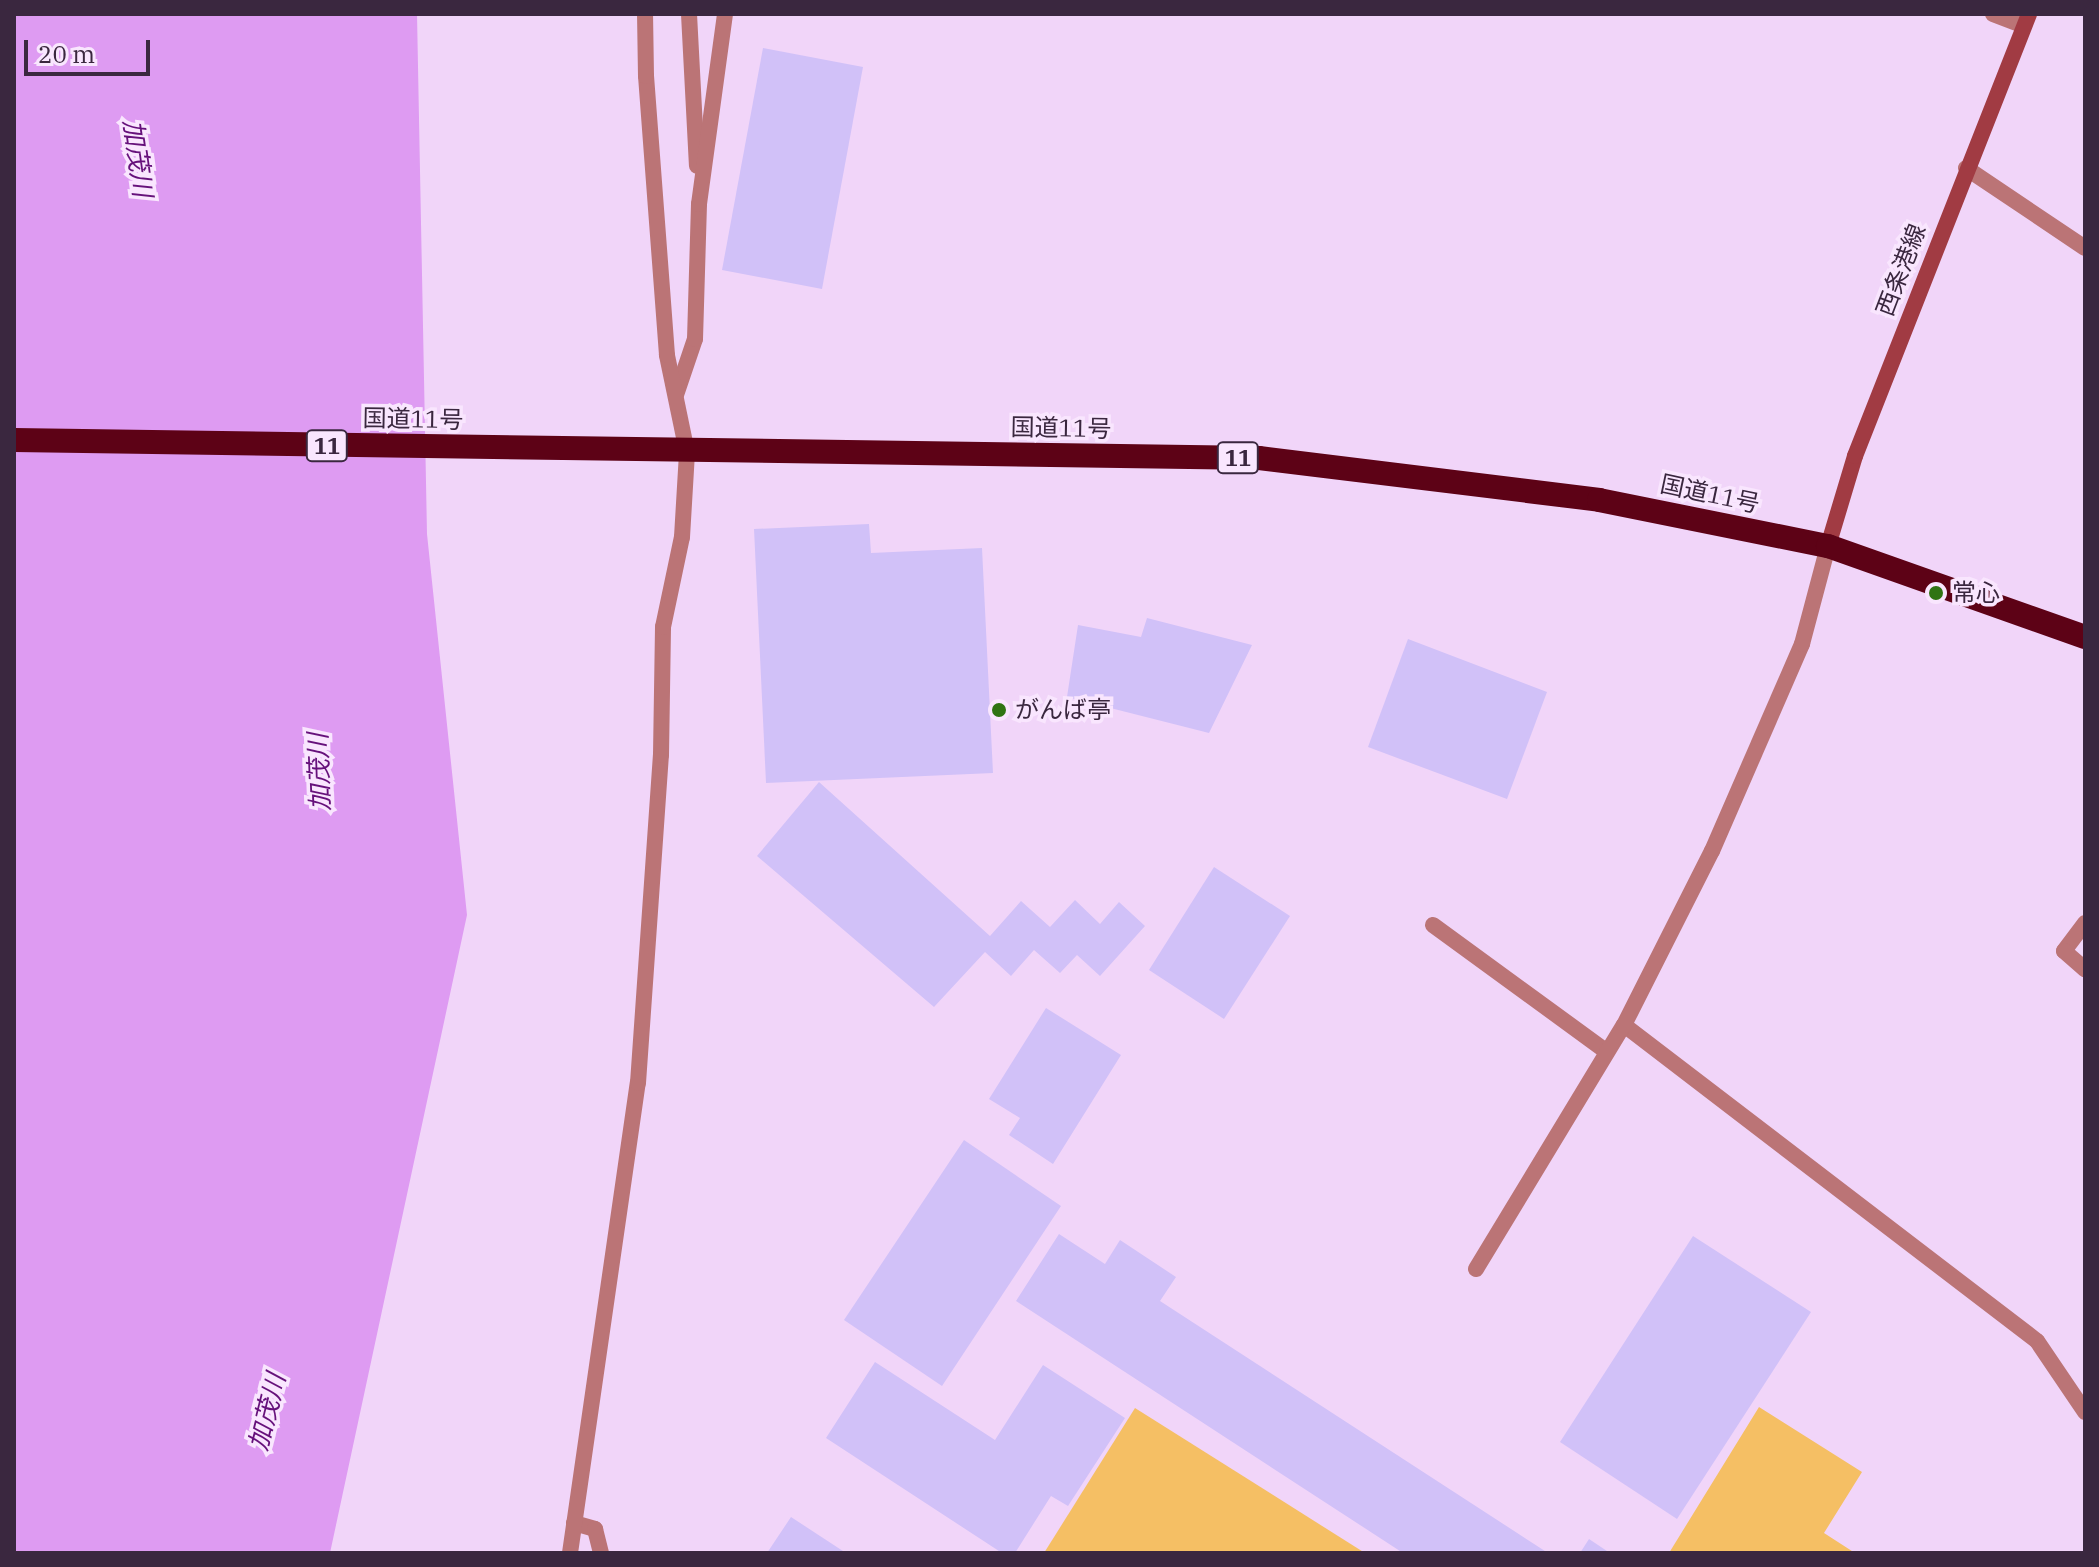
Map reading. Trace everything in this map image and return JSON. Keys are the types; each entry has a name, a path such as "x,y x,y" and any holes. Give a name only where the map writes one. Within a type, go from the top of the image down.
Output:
{"highway":[{"name":"国道11号","path":"14,440 1259,458 1599,500 1828,546 2085,637"}],"main road":[{"name":"西条港線","path":"1828,546 1855,456 2026,20"}],"street":[{"path":"570,1553 638,1083 661,755 663,627 682,537 687,452 667,355 646,76 645,14"},
{"path":"676,397 695,339 699,204 689,14"},
{"path":"699,204 725,14"},
{"path":"1993,14 2026,20"},
{"path":"1966,168 2085,248"},
{"path":"1476,1269 1624,1025 1712,851 1802,644 1828,546"},
{"path":"2085,923 2064,951 2085,969"},
{"path":"1433,925 1607,1052"},
{"path":"1624,1025 2037,1341 2085,1412"},
{"path":"574,1523 595,1529 601,1553"}],"shaded area":[{"path":"1759,1407 1862,1472 1824,1533 1855,1553 1669,1553"},
{"path":"1135,1408 1365,1553 1044,1553"}],"water":[{"name":"加茂川","path":"14,14 417,14 427,534 467,915 330,1553 14,1553"}],"building":[{"path":"763,48 863,67 822,289 722,270"},
{"path":"869,524 871,553 982,548 993,773 766,783 754,529"},
{"path":"1147,618 1252,645 1209,733 1067,697 1078,625 1141,637"},
{"path":"1408,639 1547,692 1507,799 1368,747"},
{"path":"819,782 990,936 1021,901 1050,927 1075,900 1100,924 1119,902 1145,926 1100,976 1077,955 1060,973 1034,950 1011,976 985,952 934,1007 757,856"},
{"path":"1214,867 1290,916 1224,1019 1149,970"},
{"path":"1046,1008 1121,1055 1053,1164 1009,1135 1020,1118 989,1099"},
{"path":"964,1140 1061,1206 942,1386 844,1320"},
{"path":"1059,1234 1105,1264 1120,1240 1176,1277 1160,1301 1548,1553 1403,1553 1016,1301"},
{"path":"1693,1236 1811,1312 1677,1519 1560,1442"},
{"path":"875,1362 995,1440 1043,1365 1125,1418 1068,1506 1051,1496 1015,1553 1002,1553 826,1438"},
{"path":"791,1517 846,1553 767,1553"},
{"path":"1589,1539 1610,1553 1580,1553"}],"place":[{"name":"常心","path":"1936,593"},
{"name":"がんば亭","path":"999,710"}]}
